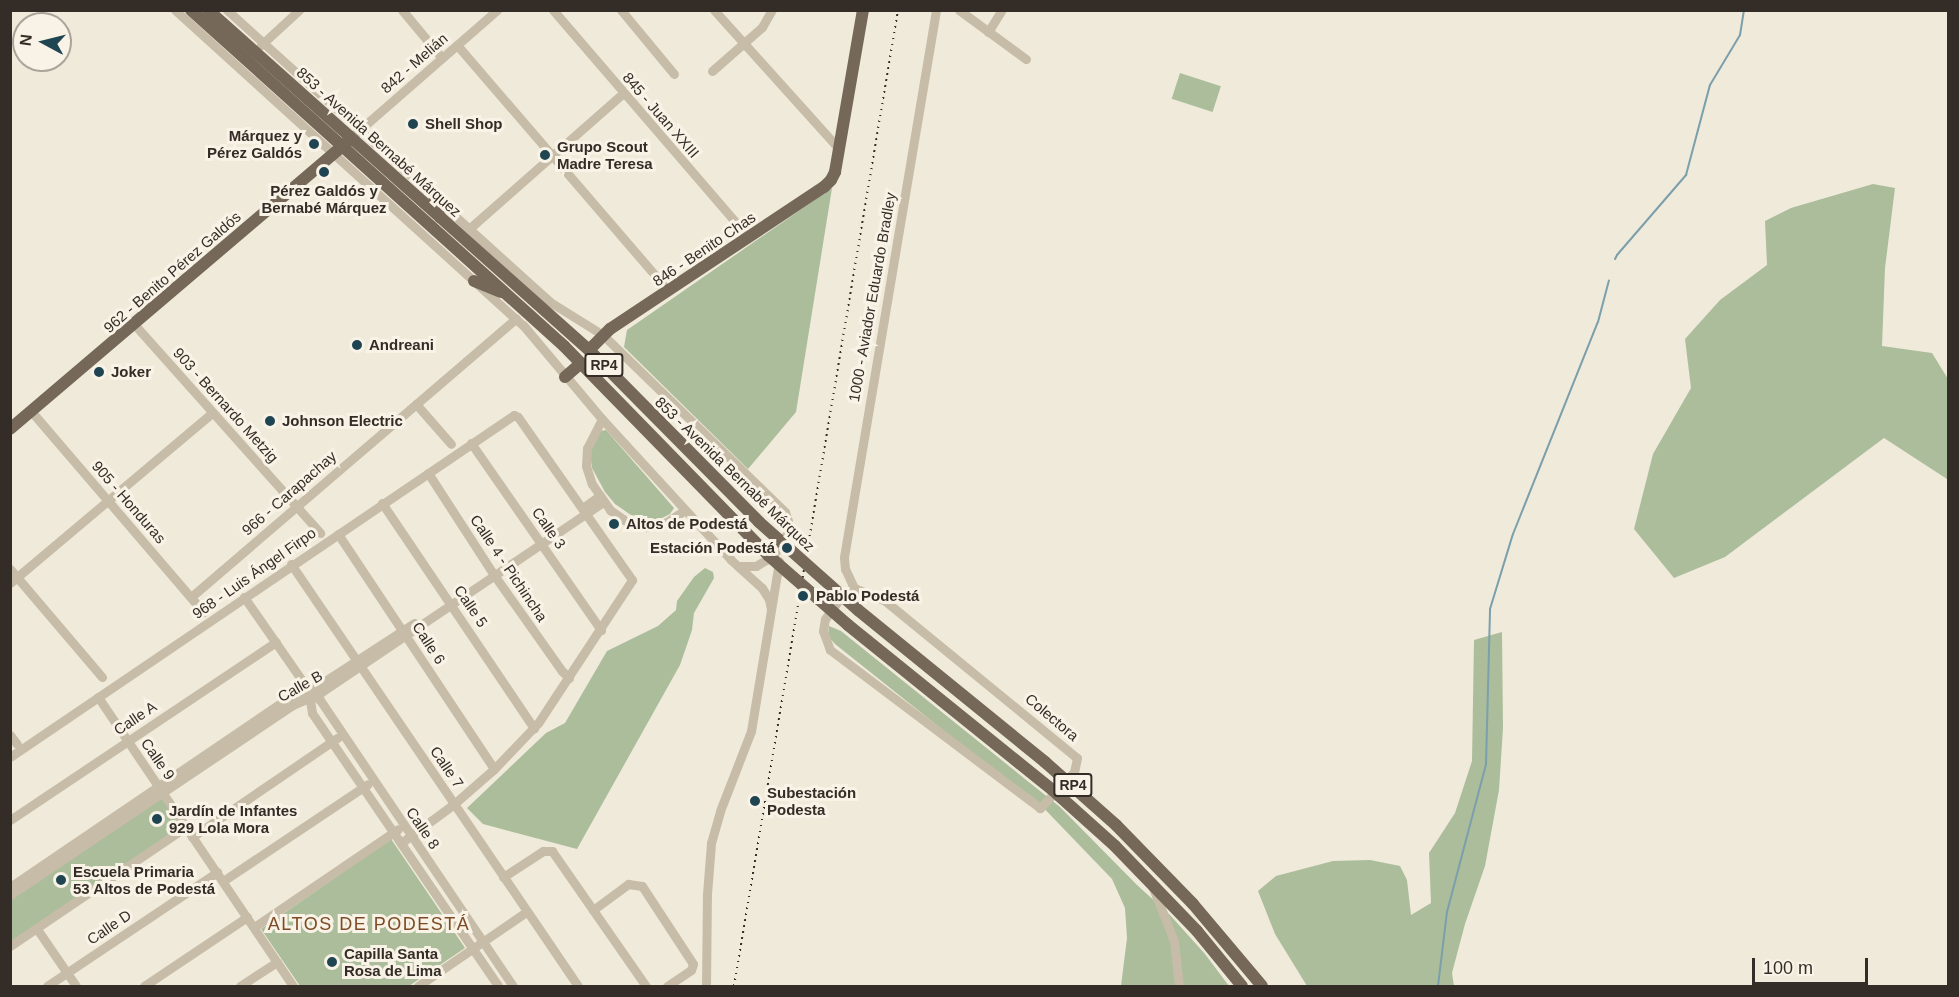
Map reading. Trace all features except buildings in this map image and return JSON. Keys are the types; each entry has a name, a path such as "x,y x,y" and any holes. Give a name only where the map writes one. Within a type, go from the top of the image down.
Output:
{"main road":[{"name":"853 - Avenida Bernabé Márquez","path":"191,10 440,217 589,350 759,522 858,610 1067,780 1180,889 1262,987"},
{"name":"853 - Avenida Bernabé Márquez","path":"208,10 259,47 347,141 581,363 741,528 848,625 1056,793 1149,880 1197,931 1242,987"},
{"path":"839,149 863,10"},
{"name":"962 - Benito Pérez Galdós","path":"10,429 347,141"},
{"name":"846 - Benito Chas","path":"589,350 603,335 824,187 835,172 839,149"},
{"path":"434,195 440,217"},
{"path":"474,281 511,297"},
{"path":"565,377 581,363"}],"street":[{"name":"853 - Avenida Bernabé Márquez","path":"175,10 347,141 434,195 558,309 603,335 785,513 788,532 781,545"},
{"name":"853 - Avenida Bernabé Márquez","path":"227,10 259,47"},
{"path":"259,47 299,10"},
{"path":"402,10 442,58"},
{"name":"842 - Melián","path":"347,141 497,10"},
{"name":"845 - Juan XXIII","path":"553,10 622,94 748,237"},
{"path":"621,10 674,74"},
{"path":"714,10 742,44 839,149"},
{"path":"712,71 762,27 772,10"},
{"name":"1000 - Aviador Eduardo Bradley","path":"854,588 845,569 844,557 936,10"},
{"path":"959,10 1026,59"},
{"path":"988,32 1002,10"},
{"path":"457,45 669,290"},
{"path":"470,228 622,94"},
{"name":"853 - Avenida Bernabé Márquez","path":"347,141 474,281 530,332 602,419 685,510 762,588 769,599 771,609"},
{"name":"966 - Carapachay","path":"191,597 516,318"},
{"name":"903 - Bernardo Metzig","path":"134,324 320,533"},
{"path":"416,404 451,444"},
{"name":"905 - Honduras","path":"31,411 204,612"},
{"path":"14,580 212,412"},
{"name":"968 - Luis Ángel Firpo","path":"10,757 291,564 514,415 518,417 584,511"},
{"path":"602,419 591,438 585,458 587,472 601,499 619,517 646,527 665,523 685,510"},
{"name":"Calle 3","path":"471,442 601,630"},
{"name":"Calle 4 - Pichincha","path":"428,473 493,574 569,678"},
{"name":"Calle B","path":"10,895 288,698 311,694 322,683 359,663 601,499"},
{"name":"Calle 5","path":"382,503 534,728"},
{"path":"400,843 454,804 494,769 534,728 632,580 584,511"},
{"name":"Calle 6","path":"338,534 494,769"},
{"path":"739,566 751,567 765,563 781,545"},
{"path":"706,987 707,894 711,843 720,811 751,731 781,545"},
{"name":"Calle 7","path":"291,564 578,987"},
{"path":"10,568 14,580 102,677"},
{"name":"Colectora","path":"854,588 868,591 884,600 1074,755 1077,764 1067,780 1040,808 830,650 823,631 827,615 844,593 854,588"},
{"name":"Calle 8","path":"244,597 311,694 343,734 410,837 513,987"},
{"name":"Calle A","path":"10,820 276,642"},
{"name":"Calle 8","path":"311,694 312,713 498,987"},
{"name":"Calle 9","path":"98,697 293,987"},
{"path":"192,837 343,734"},
{"path":"223,881 374,780"},
{"name":"Calle B","path":"10,887 160,788"},
{"path":"254,927 403,826"},
{"path":"10,946 186,827"},
{"path":"503,877 549,849 646,987"},
{"name":"Calle D","path":"47,987 217,872"},
{"path":"1149,880 1174,941 1179,987"},
{"path":"593,910 628,884 642,886 692,960 691,970 667,987"},
{"path":"418,987 526,912"},
{"path":"144,987 247,917"},
{"path":"37,928 76,987"},
{"path":"240,987 277,962"}],"green space":[{"path":"1180,73 1221,86 1213,112 1172,99"},
{"path":"1873,184 1895,188 1885,268 1882,346 1932,353 1948,379 1947,479 1884,438 1725,557 1674,578 1634,529 1653,454 1691,388 1685,339 1720,300 1767,265 1765,221 1791,208"},
{"path":"832,188 796,412 748,469 624,347 627,330"},
{"path":"606,430 674,508 670,514 658,520 631,515 615,504 605,492 592,468 590,453 601,431"},
{"path":"705,568 713,572 714,578 694,613 692,630 680,665 577,849 483,824 467,808 546,733 565,723 607,651 658,626 676,610 677,601 694,577"},
{"path":"829,626 841,631 1060,807 1170,915 1205,954 1229,986 1121,986 1127,938 1125,908 1112,879 1035,799 963,746 835,644 828,636"},
{"path":"1502,632 1503,728 1499,790 1485,866 1465,924 1452,973 1454,986 1307,986 1275,934 1258,891 1276,876 1333,861 1370,860 1400,866 1407,880 1411,915 1431,903 1429,853 1455,813 1472,761 1474,640"},
{"path":"162,791 186,827 11,946 11,895"},
{"path":"391,839 465,948 409,986 300,986 261,929"}],"waterway":[{"path":"1615,259 1686,175 1710,85 1740,35 1744,10"},
{"path":"1438,986 1447,912 1486,764 1490,609 1513,534 1598,322 1609,280"}],"railway":[{"path":"734,986 898,10"}],"place":[{"name":"Shell Shop","path":"413,124"},
{"name":"Márquez y Pérez Galdós","path":"314,144"},
{"name":"Grupo Scout Madre Teresa","path":"545,155"},
{"name":"Pérez Galdós y Bernabé Márquez","path":"324,172"},
{"name":"Andreani","path":"357,345"},
{"name":"Joker","path":"99,372"},
{"name":"Johnson Electric","path":"270,421"},
{"name":"Altos de Podestá","path":"614,524"},
{"name":"Estación Podestá","path":"787,548"},
{"name":"Pablo Podestá","path":"803,596"},
{"name":"Subestación Podesta","path":"755,801"},
{"name":"Jardín de Infantes 929 Lola Mora","path":"157,819"},
{"name":"Escuela Primaria 53 Altos de Podestá","path":"61,880"},
{"name":"Capilla Santa Rosa de Lima","path":"332,962"}],"district":[{"name":"ALTOS DE PODESTÁ","path":"369,924"}]}
